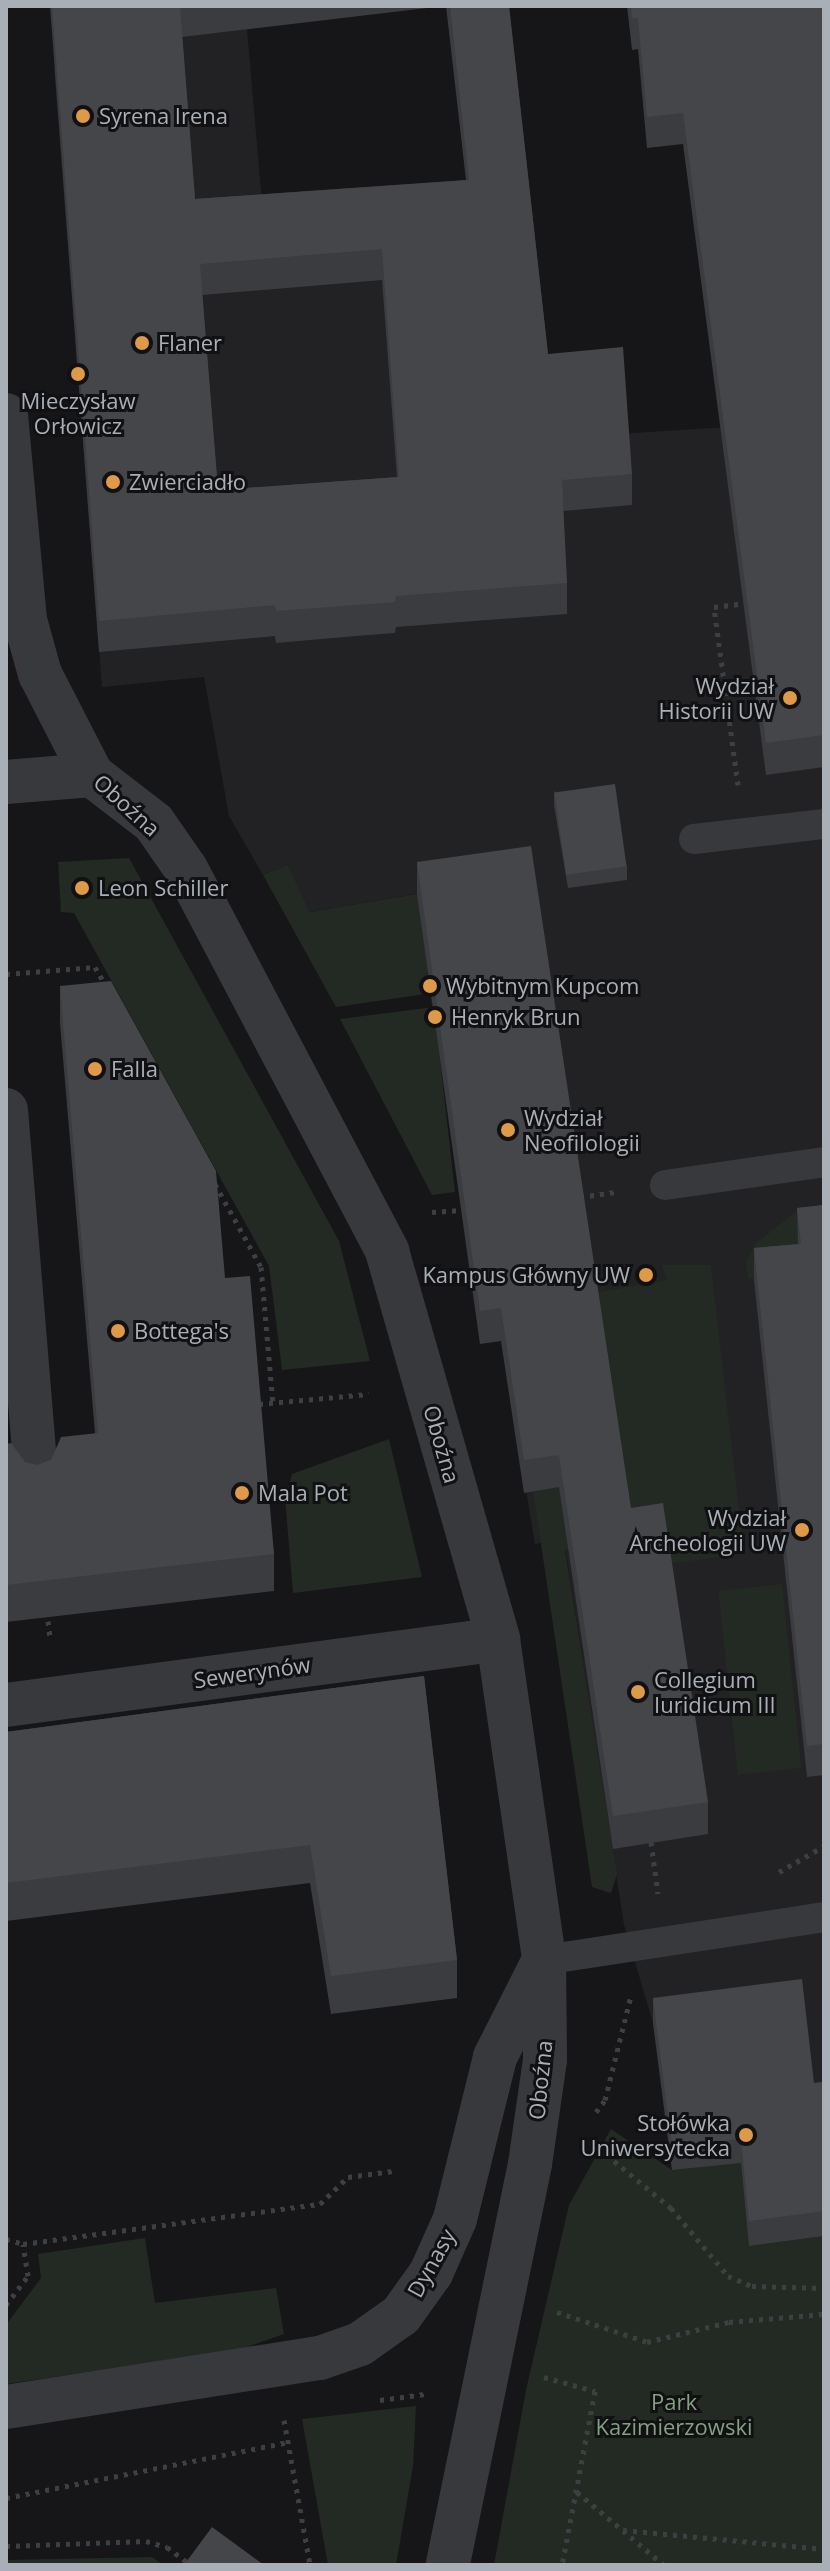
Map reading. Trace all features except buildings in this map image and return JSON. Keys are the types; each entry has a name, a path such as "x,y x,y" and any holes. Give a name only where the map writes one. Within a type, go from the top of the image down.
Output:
{"street":[{"name":"Oboźna","path":"6,415 25,620 40,674 92,775 154,823 186,869 387,1251 498,1639 544,1960 545,2060 530,2164 448,2565"},
{"path":"6,782 92,775"},
{"path":"6,1110 36,1477"},
{"name":"Sewerynów","path":"6,1705 498,1639"},
{"name":"Dynasy","path":"6,2407 320,2358 360,2344 401,2315 431,2273 455,2219 495,2057 544,1960"}],"lane":[{"path":"694,839 824,824"},
{"path":"665,1185 824,1162"},
{"path":"544,1960 824,1917"}],"path":[{"path":"739,790 714,607 761,601"},
{"path":"6,974 95,967 110,995"},
{"path":"208,1171 261,1267 273,1403"},
{"path":"429,1212 458,1210"},
{"path":"259,1404 375,1393"},
{"path":"48,1621 50,1638"},
{"path":"651,1842 659,1907"},
{"path":"605,2100 633,1985"},
{"path":"579,2133 671,2208 728,2276 752,2286 824,2288"},
{"path":"6,2239 23,2244 320,2204 348,2177 393,2171"},
{"path":"6,2305 28,2276 23,2244"},
{"path":"547,2309 647,2342 729,2322 824,2314"},
{"path":"562,2565 595,2391 573,2384"},
{"path":"376,2400 425,2394 425,2409"},
{"path":"283,2414 310,2565"},
{"path":"6,2498 289,2442"},
{"path":"576,2491 664,2565"},
{"path":"623,2530 824,2549"},
{"path":"6,2546 146,2541 167,2547 191,2565"}],"shaded area":[{"path":"247,29 264,226 323,222 554,438 824,421 824,2236 749,2246 672,2170 653,2023 624,1925 564,1540 535,1544 501,1341 480,1344 416,894 310,912 288,865 263,875 229,816 204,677 102,687 54,68 180,37"}],"green space":[{"path":"129,858 339,1241 370,1361 282,1370 269,1266 74,913 61,912 58,862"},
{"path":"288,865 310,912 417,894 432,993 336,1007 263,875"},
{"path":"434,1007 455,1192 432,1195 340,1019"},
{"path":"824,1204 801,1275 748,1279 746,1261 755,1244 797,1211"},
{"path":"662,1265 711,1265 744,1554 665,1564 660,1535 565,1550 617,1874 611,1893 592,1887 533,1490 594,1293 667,1280"},
{"path":"389,1439 422,1577 293,1593 285,1498 292,1474"},
{"path":"782,1584 801,1768 738,1775 718,1591"},
{"name":"Park Kazimierzowski","path":"611,2129 672,2170 741,2163 749,2246 824,2236 824,2565 494,2565 526,2390 569,2205"},
{"path":"145,2238 155,2303 276,2288 284,2334 238,2350 6,2384 6,2325 41,2278 38,2254"},
{"path":"416,2406 413,2466 396,2565 328,2565 302,2419"},
{"path":"152,2557 163,2565 6,2565 6,2560"}],"place":[{"name":"Syrena Irena","path":"83,116"},
{"name":"Flaner","path":"142,343"},
{"name":"Mieczysław Orłowicz","path":"78,374"},
{"name":"Zwierciadło","path":"113,482"},
{"name":"Wydział Historii UW","path":"790,698"},
{"name":"Leon Schiller","path":"82,888"},
{"name":"Wybitnym Kupcom","path":"430,986"},
{"name":"Henryk Brun","path":"435,1017"},
{"name":"Falla","path":"95,1069"},
{"name":"Wydział Neofilologii","path":"508,1130"},
{"name":"Kampus Główny UW","path":"646,1275"},
{"name":"Bottega's","path":"118,1331"},
{"name":"Mala Pot","path":"242,1493"},
{"name":"Wydział Archeologii UW","path":"802,1530"},
{"name":"Collegium Iuridicum III","path":"638,1692"},
{"name":"Stołówka Uniwersytecka","path":"746,2135"}]}
